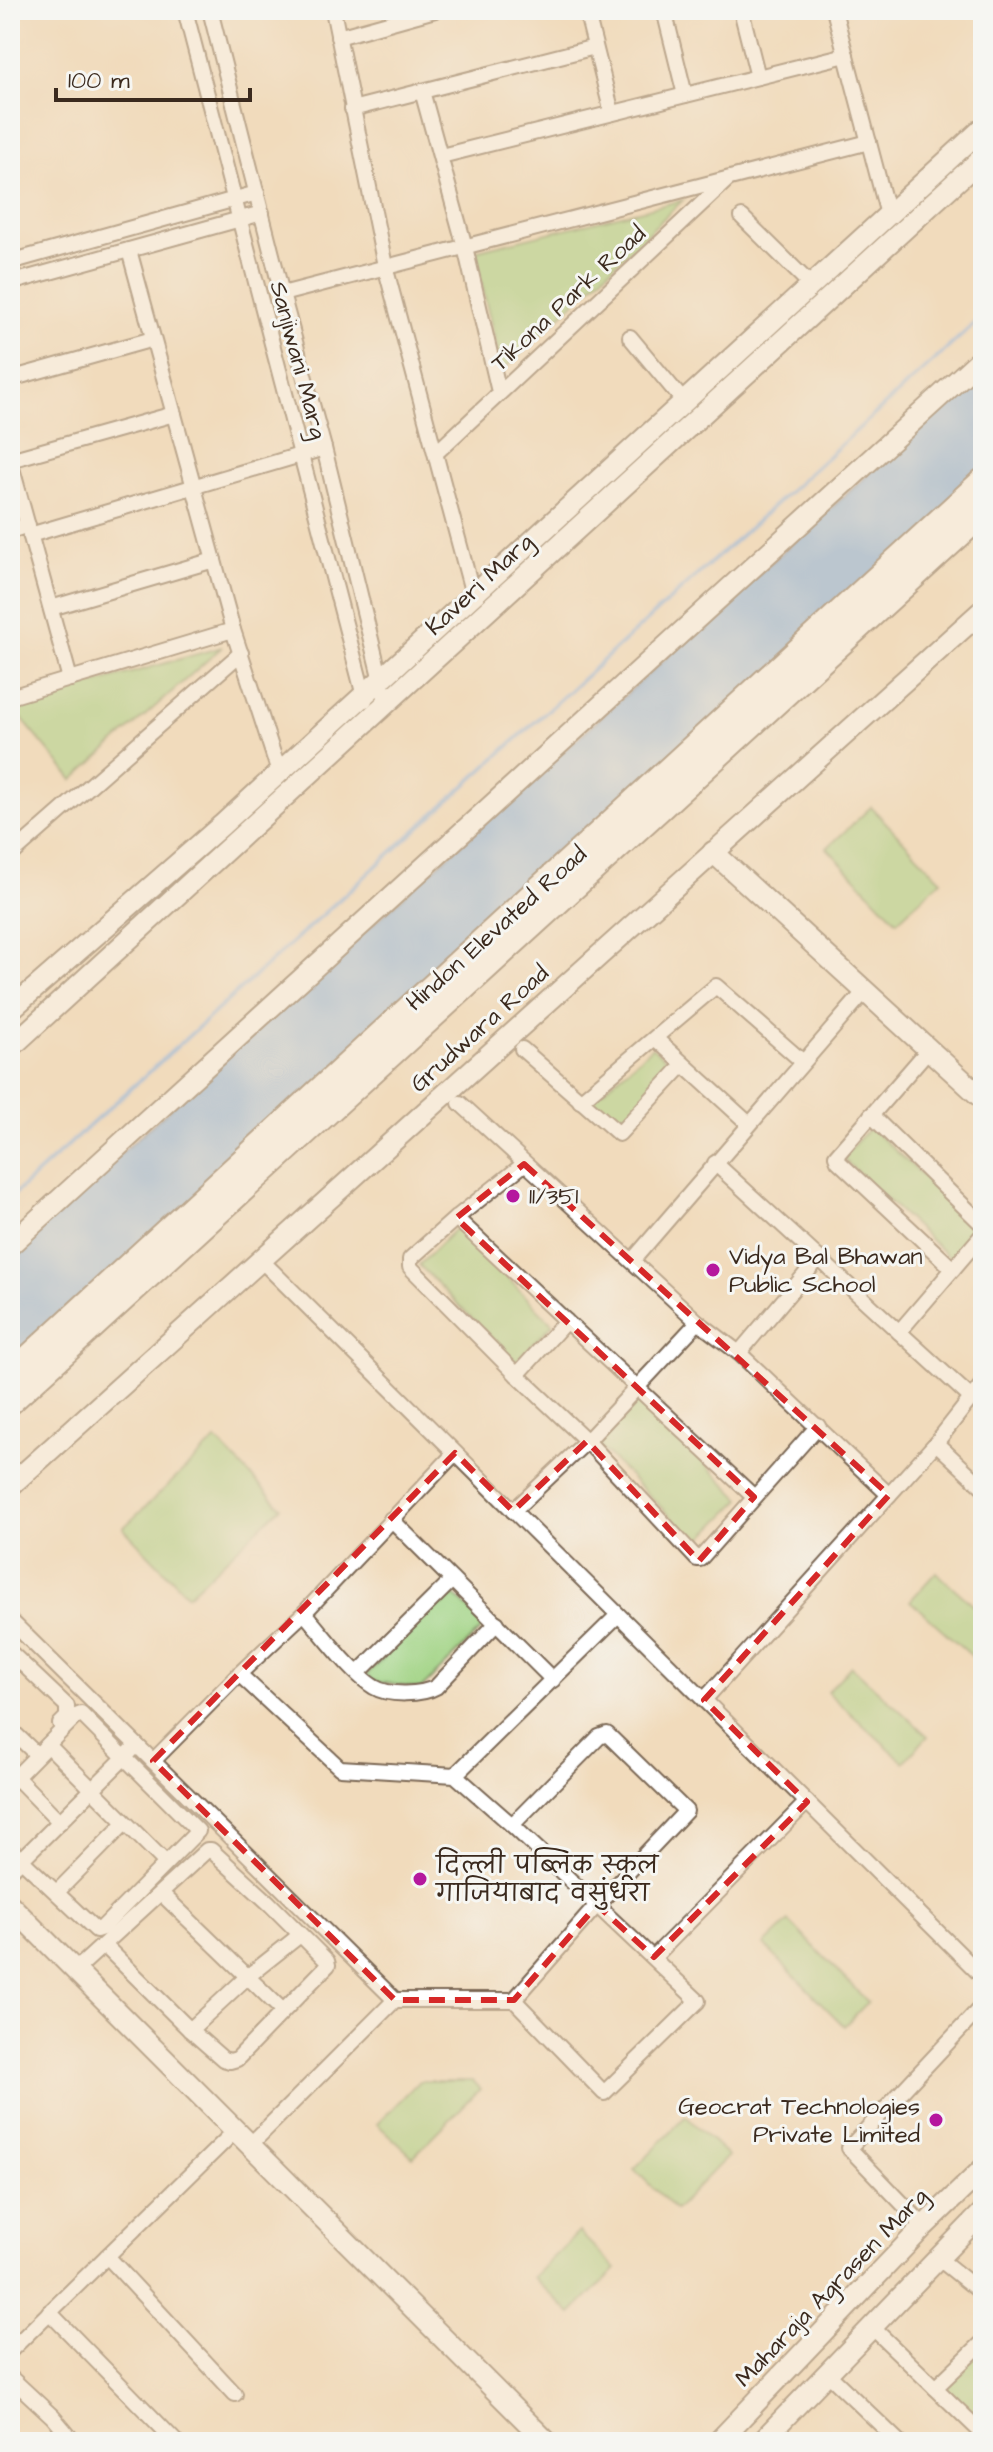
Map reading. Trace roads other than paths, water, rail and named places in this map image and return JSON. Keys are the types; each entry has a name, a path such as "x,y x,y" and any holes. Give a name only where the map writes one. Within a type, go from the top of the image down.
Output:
{"highway":[{"name":"Hindon Elevated Road","path":"10,1376 983,482"},
{"name":"Hindon Elevated Road","path":"10,1401 983,512"}],"street":[{"name":"Sanjiwani Marg","path":"185,10 370,720"},
{"name":"Sanjiwani Marg","path":"210,10 387,705"},
{"path":"333,10 385,266 473,595"},
{"path":"338,37 435,10"},
{"path":"586,10 612,113"},
{"path":"664,10 685,95"},
{"path":"741,10 758,77"},
{"path":"834,10 888,215"},
{"path":"352,109 595,47"},
{"path":"441,156 846,55"},
{"path":"282,294 465,247 422,91"},
{"name":"Kaveri Marg","path":"10,1010 279,772 983,128"},
{"name":"Tikona Park Road","path":"730,177 499,392 465,247 730,177 869,142"},
{"name":"Kaveri Marg","path":"11,1047 983,157"},
{"path":"10,262 257,193"},
{"path":"10,283 262,213"},
{"path":"742,217 811,285"},
{"path":"129,250 233,630 279,772"},
{"path":"630,337 684,402"},
{"path":"10,379 153,339"},
{"path":"10,1245 983,357"},
{"path":"436,453 499,392"},
{"path":"70,679 10,460 174,414"},
{"path":"10,531 29,530 194,487 324,448"},
{"path":"51,608 214,560"},
{"name":"Grudwara Road","path":"10,1486 983,610"},
{"path":"10,697 233,630"},
{"path":"10,834 16,851 241,653"},
{"path":"713,852 983,1099"},
{"path":"580,1101 716,986 803,1062"},
{"path":"632,1261 865,991"},
{"path":"656,1039 749,1124"},
{"path":"522,1049 620,1134 683,1065"},
{"path":"929,1049 837,1154 838,1161 953,1269"},
{"path":"460,1103 698,1322 739,1353 889,1495"},
{"path":"871,1115 983,1225"},
{"path":"715,1163 970,1397"},
{"path":"524,1164 456,1218 410,1259 409,1264 517,1375 587,1441 698,1560 818,1426"},
{"path":"456,1218 754,1497"},
{"path":"899,1332 983,1234"},
{"path":"739,1353 819,1258"},
{"path":"260,1259 983,1977"},
{"path":"517,1375 566,1321"},
{"path":"513,1511 639,1388 698,1322"},
{"path":"704,1700 936,1443 983,1383"},
{"path":"936,1443 983,1487"},
{"path":"153,1761 304,1613 455,1453"},
{"path":"391,1519 553,1680"},
{"path":"358,1673 452,1580"},
{"path":"304,1613 358,1673 378,1690 426,1693 436,1687 497,1623"},
{"path":"455,1775 618,1615"},
{"path":"10,1620 395,2000"},
{"path":"12,1778 33,1751 67,1717 68,1711 67,1706 13,1660"},
{"path":"10,2351 107,2256 395,2000 514,2000 604,2093 698,2001 455,1775 340,1768 239,1674"},
{"path":"10,1849 16,1866 57,1892 96,1930 102,1928 198,1831 81,1714 12,1778"},
{"path":"10,1729 33,1751"},
{"path":"512,1825 599,1737 607,1734 686,1811 597,1905 514,2000"},
{"path":"48,1745 165,1862"},
{"path":"16,1866 137,1745"},
{"path":"12,1778 60,1822"},
{"path":"654,1957 807,1802"},
{"path":"57,1892 124,1824"},
{"path":"77,1969 207,1850 211,1850 328,1965 237,2059 230,2061 223,2059 190,2030 104,1945"},
{"path":"162,1894 282,2010"},
{"path":"10,1905 547,2442"},
{"path":"190,2030 247,1977 300,1935"},
{"path":"924,2226 849,2148 983,2005"},
{"name":"Maharaja Agrasen Marg","path":"718,2442 924,2226 983,2169"},
{"path":"763,2441 983,2212"},
{"path":"107,2256 235,2394"},
{"path":"938,2258 983,2294"},
{"path":"49,2312 176,2442"},
{"path":"873,2328 981,2427"},
{"path":"935,2388 983,2342"},
{"path":"828,2374 895,2440"},
{"path":"10,2377 16,2379 74,2442"}],"water":[{"path":"983,370 983,481 10,1368 10,1254"}],"waterway":[{"path":"10,1198 983,316"}],"place":[{"name":"11/351","path":"513,1196"},
{"name":"Vidya Bal Bhawan Public School","path":"713,1270"},
{"name":"दिल्ली पब्लिक स्कूल गाजियाबाद वसुंधरा","path":"420,1879"},
{"name":"Geocrat Technologies Private Limited","path":"936,2120"}]}
